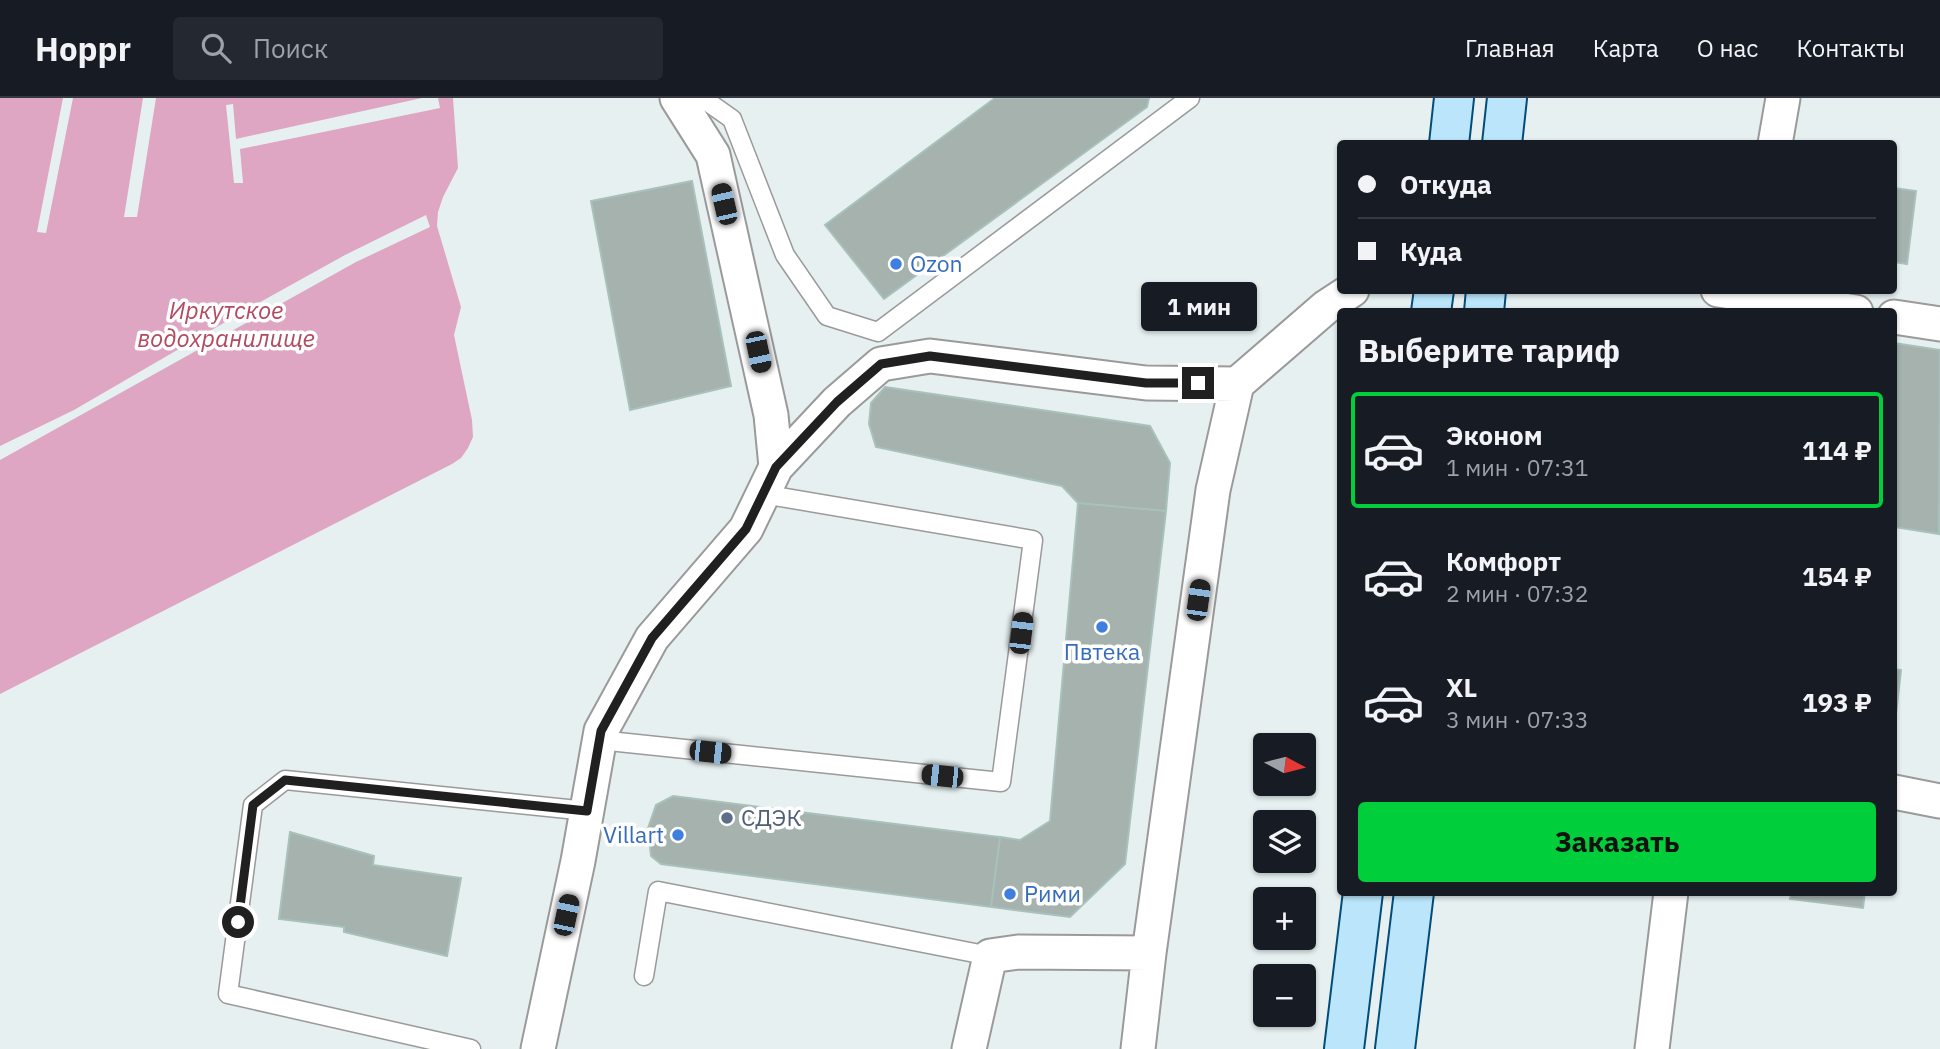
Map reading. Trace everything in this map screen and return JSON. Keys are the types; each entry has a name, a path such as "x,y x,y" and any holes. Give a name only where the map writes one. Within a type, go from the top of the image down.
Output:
{"main road":[{"path":"1449,140 1454,98"},
{"path":"1502,140 1507,98"},
{"path":"1344,1049 1363,896"},
{"path":"1395,1049 1414,896"}],"street":[{"path":"677,98 713,155 771,415 770,481"},
{"path":"1776,140 1783,98"},
{"path":"1138,1049 1213,490 1237,384 1326,307 1346,294"},
{"path":"1740,297 1825,308"},
{"path":"1897,317 1940,324"},
{"path":"538,1049 601,731 652,638 746,529 770,481 837,402 881,364 930,356 1146,383 1237,384"},
{"path":"1897,793 1940,801"},
{"path":"1652,1049 1671,896"},
{"path":"969,1049 990,956 1018,952 1149,953"}],"lane":[{"path":"702,98 732,119 785,255 827,316 878,332 1190,98"},
{"path":"599,740 1001,782 1033,540 770,481"},
{"path":"471,1049 228,994 253,805 285,780 587,811"},
{"path":"644,976 658,891 990,956"}],"water":[{"name":"Иркутское водохранилище","path":"0,98 453,98 458,168 443,197 437,226 461,307 454,335 472,420 473,437 461,458 452,464 0,694"}],"pier":[{"path":"63,98 73,98 46,233 37,232"},
{"path":"143,98 156,98 137,217 124,217"},
{"path":"422,98 438,98 440,108 240,149 243,183 234,183 226,105 233,104 236,139"},
{"path":"426,215 430,227 356,262 0,460 0,446 74,410 345,255"}],"building":[{"path":"995,98 1149,98 1147,107 884,299 825,225"},
{"path":"692,181 731,386 630,410 591,201"},
{"path":"1897,188 1916,191 1907,264 1897,262"},
{"path":"1897,343 1940,350 1939,534 1897,527"},
{"path":"885,387 1150,426 1170,463 1166,511 1078,503 1062,486 876,447 869,424 871,403"},
{"path":"1078,503 1166,511 1125,864 1070,917 991,907 1000,837 1020,840 1050,821"},
{"path":"1897,669 1901,670 1897,705"},
{"path":"673,796 1000,837 991,907 661,864 651,856 648,828 656,805"},
{"path":"290,832 374,856 373,865 461,878 447,956 344,932 344,927 279,919"},
{"path":"1790,896 1864,896 1863,908 1790,899"}],"place":[{"name":"Ozon","path":"896,264"},
{"name":"Пвтека","path":"1102,627"},
{"name":"СДЭК","path":"727,818"},
{"name":"Villart","path":"678,835"},
{"name":"Рими","path":"1010,894"}],"route":[{"path":"238,922 253,805 285,780 587,811 601,731 652,638 746,529 776,467 837,402 881,364 930,356 1146,383 1198,383"}]}
